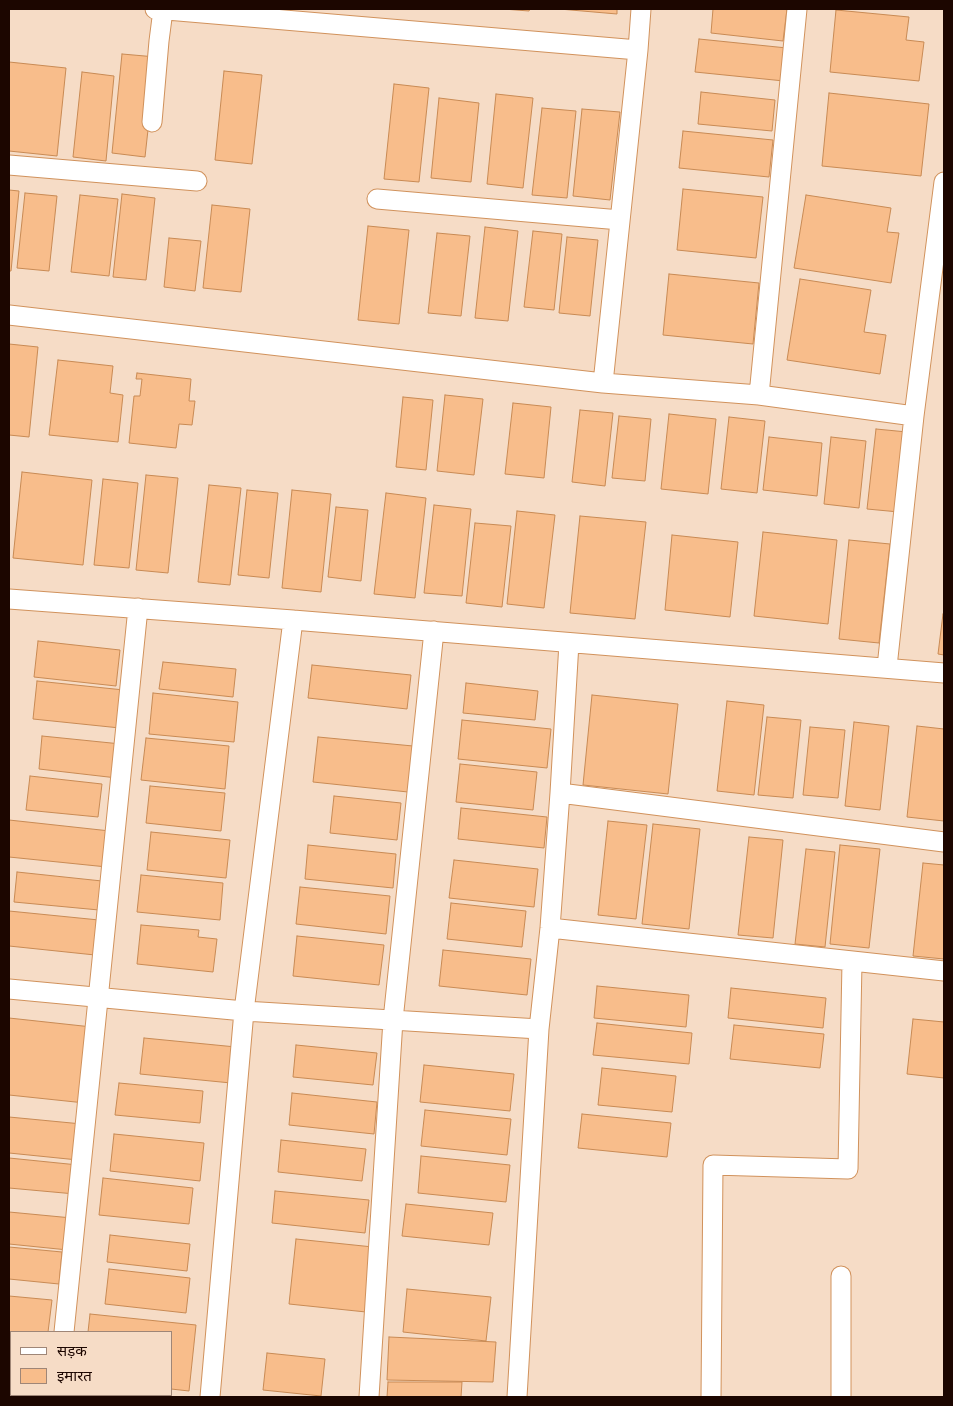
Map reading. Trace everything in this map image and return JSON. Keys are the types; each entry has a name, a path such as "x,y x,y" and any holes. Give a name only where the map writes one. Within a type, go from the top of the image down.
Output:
{"street":[{"path":"152,122 159,41 159,9 638,50"},
{"path":"603,383 641,9"},
{"path":"759,395 797,9"},
{"path":"9,164 197,181"},
{"path":"892,668 887,667 914,416 944,182"},
{"path":"377,199 620,220"},
{"path":"9,315 603,383 759,395 914,416"},
{"path":"9,599 434,631 944,673"},
{"path":"64,1331 138,608"},
{"path":"210,1397 244,1011 293,620"},
{"path":"369,1397 393,1020 434,631"},
{"path":"517,1397 539,1029 550,928 570,643"},
{"path":"560,793 944,842"},
{"path":"550,928 944,971"},
{"path":"711,1397 713,1165 848,1169 852,962"},
{"path":"9,989 244,1011 539,1029"},
{"path":"841,1276 841,1397"},
{"path":"118,1396 134,1397"}],"building":[{"path":"503,9 530,9 529,11"},
{"path":"559,9 617,9 617,14"},
{"path":"713,9 787,9 783,41 711,33"},
{"path":"836,10 909,17 906,40 924,42 919,81 830,72"},
{"path":"699,39 787,48 784,81 695,72"},
{"path":"122,54 156,57 145,157 112,153"},
{"path":"9,62 66,68 57,156 9,151"},
{"path":"224,71 262,75 252,164 215,160"},
{"path":"82,72 114,76 106,161 73,157"},
{"path":"394,84 429,88 419,182 384,179"},
{"path":"701,92 775,100 772,131 698,124"},
{"path":"829,93 929,104 921,176 822,166"},
{"path":"496,94 533,98 523,188 487,184"},
{"path":"439,98 479,103 471,182 431,178"},
{"path":"542,108 576,111 567,198 532,195"},
{"path":"582,109 620,112 610,200 573,196"},
{"path":"683,131 773,140 769,177 679,168"},
{"path":"683,189 763,197 756,258 677,250"},
{"path":"9,190 19,191 11,271 9,271"},
{"path":"25,193 57,196 49,271 17,268"},
{"path":"122,194 155,198 146,280 113,277"},
{"path":"80,195 118,199 109,276 71,272"},
{"path":"806,195 891,208 887,232 899,233 891,283 794,268"},
{"path":"212,205 250,209 241,292 203,288"},
{"path":"368,226 409,230 399,324 358,320"},
{"path":"485,227 518,231 508,321 475,318"},
{"path":"533,231 562,234 554,310 524,307"},
{"path":"437,233 470,236 461,316 428,313"},
{"path":"567,237 598,240 590,316 559,313"},
{"path":"169,238 201,241 195,291 164,287"},
{"path":"669,274 759,283 753,344 663,335"},
{"path":"800,279 871,290 864,332 886,335 880,374 787,360"},
{"path":"9,344 38,347 29,437 9,435"},
{"path":"58,360 113,366 110,393 123,395 118,442 49,435"},
{"path":"137,373 191,379 189,401 195,401 192,425 179,424 176,448 129,443 134,396 140,396 142,379 136,379"},
{"path":"445,395 483,399 474,475 437,471"},
{"path":"403,397 433,400 426,470 396,467"},
{"path":"513,403 551,407 544,478 505,474"},
{"path":"580,410 613,413 605,486 572,482"},
{"path":"669,414 716,419 708,494 661,489"},
{"path":"619,416 651,419 645,481 612,478"},
{"path":"729,417 765,421 757,493 721,489"},
{"path":"876,429 907,432 899,512 867,509"},
{"path":"769,437 822,443 817,496 763,490"},
{"path":"831,437 866,441 859,508 824,504"},
{"path":"22,472 92,480 83,565 13,558"},
{"path":"146,475 178,478 168,573 136,570"},
{"path":"103,479 138,483 129,568 94,565"},
{"path":"209,485 241,488 230,585 198,582"},
{"path":"247,490 278,493 269,578 238,575"},
{"path":"292,490 331,494 321,592 282,588"},
{"path":"386,493 426,498 415,598 374,594"},
{"path":"434,505 471,509 462,596 424,593"},
{"path":"336,507 368,510 361,581 328,577"},
{"path":"517,511 555,515 544,608 507,604"},
{"path":"580,516 646,522 635,619 570,613"},
{"path":"475,523 511,526 502,607 466,603"},
{"path":"763,532 837,540 828,624 754,616"},
{"path":"672,535 738,542 730,617 665,610"},
{"path":"849,540 890,544 879,643 839,639"},
{"path":"944,614 944,655 938,654"},
{"path":"38,641 120,650 116,686 34,677"},
{"path":"163,662 236,669 233,697 159,689"},
{"path":"312,665 411,675 407,709 308,698"},
{"path":"37,681 124,690 120,728 33,719"},
{"path":"466,683 538,691 535,720 463,713"},
{"path":"153,693 238,702 234,742 149,734"},
{"path":"592,695 678,704 668,794 583,785"},
{"path":"727,701 764,705 754,795 717,791"},
{"path":"767,717 801,720 793,798 758,795"},
{"path":"462,720 551,729 547,768 458,759"},
{"path":"854,722 889,726 880,810 845,806"},
{"path":"917,726 944,729 944,821 907,817"},
{"path":"810,727 845,730 838,798 803,795"},
{"path":"42,736 121,744 117,778 39,769"},
{"path":"318,737 413,746 408,792 313,782"},
{"path":"146,738 229,746 225,789 141,780"},
{"path":"460,764 537,772 533,810 456,802"},
{"path":"30,776 102,784 98,817 26,810"},
{"path":"150,786 225,793 221,831 146,823"},
{"path":"334,796 401,803 397,840 330,833"},
{"path":"461,808 547,817 544,848 458,839"},
{"path":"9,820 110,831 107,867 9,857"},
{"path":"608,821 647,825 636,919 598,915"},
{"path":"653,824 700,829 689,929 642,924"},
{"path":"151,832 230,840 226,878 147,870"},
{"path":"749,837 783,840 773,938 738,935"},
{"path":"308,845 396,854 393,888 305,879"},
{"path":"840,845 880,849 869,948 830,944"},
{"path":"806,849 835,852 825,947 795,944"},
{"path":"454,860 538,869 534,907 449,898"},
{"path":"923,863 944,865 944,959 913,956"},
{"path":"17,872 102,881 99,910 14,902"},
{"path":"141,875 223,883 220,920 137,912"},
{"path":"300,887 390,896 386,934 296,924"},
{"path":"451,903 526,911 522,947 447,939"},
{"path":"9,911 99,920 95,955 9,946"},
{"path":"141,925 199,930 198,937 217,939 213,972 137,964"},
{"path":"297,936 384,945 379,985 293,976"},
{"path":"443,950 531,959 527,995 439,986"},
{"path":"597,986 689,995 686,1027 594,1018"},
{"path":"731,988 826,998 823,1028 728,1018"},
{"path":"9,1018 92,1027 85,1103 9,1095"},
{"path":"913,1019 944,1022 944,1078 907,1074"},
{"path":"597,1023 692,1033 689,1064 593,1055"},
{"path":"734,1025 824,1034 820,1068 730,1059"},
{"path":"144,1038 236,1047 231,1083 140,1074"},
{"path":"296,1045 377,1053 373,1085 293,1077"},
{"path":"424,1065 514,1074 510,1111 420,1102"},
{"path":"602,1068 676,1076 672,1112 598,1105"},
{"path":"119,1083 203,1091 200,1123 115,1115"},
{"path":"292,1093 377,1102 374,1134 289,1125"},
{"path":"425,1110 511,1119 507,1155 421,1146"},
{"path":"582,1114 671,1123 667,1157 578,1148"},
{"path":"9,1117 82,1124 78,1160 9,1153"},
{"path":"114,1134 204,1143 200,1181 110,1171"},
{"path":"281,1140 366,1149 362,1181 278,1172"},
{"path":"421,1156 510,1165 506,1202 418,1193"},
{"path":"9,1158 78,1165 75,1194 9,1188"},
{"path":"103,1178 193,1188 189,1224 99,1215"},
{"path":"275,1191 369,1200 365,1233 272,1223"},
{"path":"406,1204 493,1213 489,1245 402,1236"},
{"path":"9,1212 72,1218 68,1250 9,1244"},
{"path":"110,1235 190,1244 187,1271 107,1262"},
{"path":"296,1239 373,1247 366,1312 289,1304"},
{"path":"9,1247 62,1252 59,1284 9,1279"},
{"path":"109,1269 190,1278 186,1313 105,1304"},
{"path":"407,1289 491,1297 486,1341 403,1332"},
{"path":"9,1296 52,1300 48,1331 10,1331 9,1373"},
{"path":"90,1314 196,1325 189,1391 172,1389 172,1331 88,1331"},
{"path":"389,1337 496,1342 493,1382 387,1380"},
{"path":"267,1353 325,1359 321,1396 263,1390"},
{"path":"388,1382 462,1382 461,1397 387,1397"}]}
